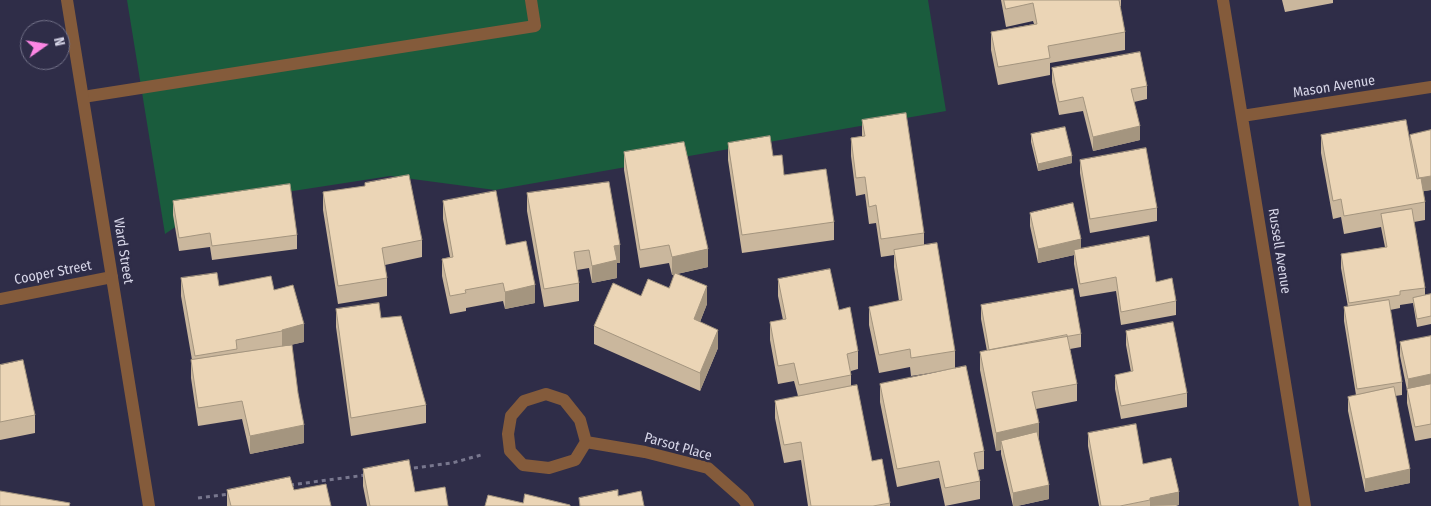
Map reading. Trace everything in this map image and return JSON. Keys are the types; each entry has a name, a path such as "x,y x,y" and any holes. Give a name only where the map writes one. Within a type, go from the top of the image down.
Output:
{"street":[{"name":"Ward Street","path":"67,0 149,506"},
{"path":"83,97 535,26 531,0"},
{"name":"Russell Avenue","path":"1223,0 1305,506"},
{"name":"Mason Avenue","path":"1242,116 1431,87"},
{"name":"Cooper Street","path":"0,299 112,276"},
{"path":"546,394 564,400 580,420 586,442 575,460 549,468 523,465 510,451 508,434 512,416 524,401 546,394"},
{"name":"Parsot Place","path":"586,442 645,452 708,468 743,499 748,506"}],"path":[{"path":"403,470 452,463 481,456"},
{"path":"286,486 374,474"},
{"path":"198,498 237,493"}],"green space":[{"path":"127,0 928,0 946,111 495,190 390,176 209,204 165,234"}],"building":[{"path":"1004,0 1119,0 1125,32 1048,46 1050,58 998,67 991,32 1037,24 1033,3 1006,9"},
{"path":"1140,52 1147,86 1131,89 1140,126 1093,137 1083,97 1059,102 1052,68"},
{"path":"906,113 924,233 881,239 876,205 869,207 865,177 856,178 851,138 865,136 862,120"},
{"path":"1406,120 1417,179 1421,178 1425,202 1344,216 1341,199 1333,201 1321,135"},
{"path":"1065,127 1072,156 1038,164 1031,134"},
{"path":"1431,130 1431,176 1419,178 1410,135"},
{"path":"770,136 773,156 782,155 784,175 826,169 834,222 742,235 728,143"},
{"path":"684,142 708,249 672,257 669,245 640,250 624,152"},
{"path":"1146,148 1157,208 1090,219 1080,160"},
{"path":"409,175 422,240 382,248 387,278 338,286 323,192 365,186 365,183"},
{"path":"609,182 620,245 614,246 617,260 592,266 589,250 574,252 579,283 544,289 527,193"},
{"path":"290,184 297,235 212,246 210,233 179,238 173,201"},
{"path":"496,191 506,245 526,241 535,285 505,292 503,283 465,290 466,293 450,296 442,259 453,257 443,201"},
{"path":"1073,203 1081,239 1038,249 1030,213"},
{"path":"1412,209 1425,288 1400,291 1400,295 1349,303 1341,254 1387,247 1381,214"},
{"path":"1149,236 1156,282 1172,278 1176,301 1121,312 1116,277 1080,284 1074,250"},
{"path":"937,243 955,351 911,358 910,349 879,355 869,307 902,300 894,250"},
{"path":"830,269 839,310 850,307 858,351 847,354 851,375 799,385 794,363 778,366 770,322 786,319 778,279"},
{"path":"217,273 219,286 271,276 274,290 293,285 304,324 282,331 236,340 237,349 195,356 181,278"},
{"path":"675,273 707,286 694,319 718,330 700,373 594,326 613,283 641,296 648,279 669,288"},
{"path":"1073,289 1081,334 989,350 981,305"},
{"path":"1431,294 1431,316 1417,319 1413,298"},
{"path":"1389,300 1402,382 1357,389 1344,307"},
{"path":"379,303 381,318 401,316 426,405 351,418 336,309"},
{"path":"1173,322 1187,393 1121,406 1115,375 1133,371 1126,331"},
{"path":"1067,335 1077,384 1032,392 1039,423 996,433 980,352"},
{"path":"1431,336 1431,374 1408,379 1400,342"},
{"path":"292,345 304,425 250,436 242,401 198,408 191,360"},
{"path":"23,360 35,415 0,422 0,365"},
{"path":"966,366 984,451 974,453 980,481 945,488 939,461 897,469 880,384"},
{"path":"1431,384 1431,424 1415,427 1407,389"},
{"path":"857,385 872,461 882,459 890,503 873,506 811,506 801,442 784,445 775,401"},
{"path":"1394,387 1410,469 1365,479 1348,397"},
{"path":"1136,424 1143,464 1171,458 1179,492 1120,506 1101,506 1088,433"},
{"path":"1037,432 1049,485 1013,493 1001,441"},
{"path":"409,460 415,492 445,487 448,506 370,506 363,469"},
{"path":"290,477 294,490 326,484 331,506 231,506 227,490"},
{"path":"618,490 618,496 641,491 644,506 580,506 579,498"},
{"path":"0,491 70,503 69,506 0,506"},
{"path":"525,494 570,506 485,506 488,495 523,503"}]}
